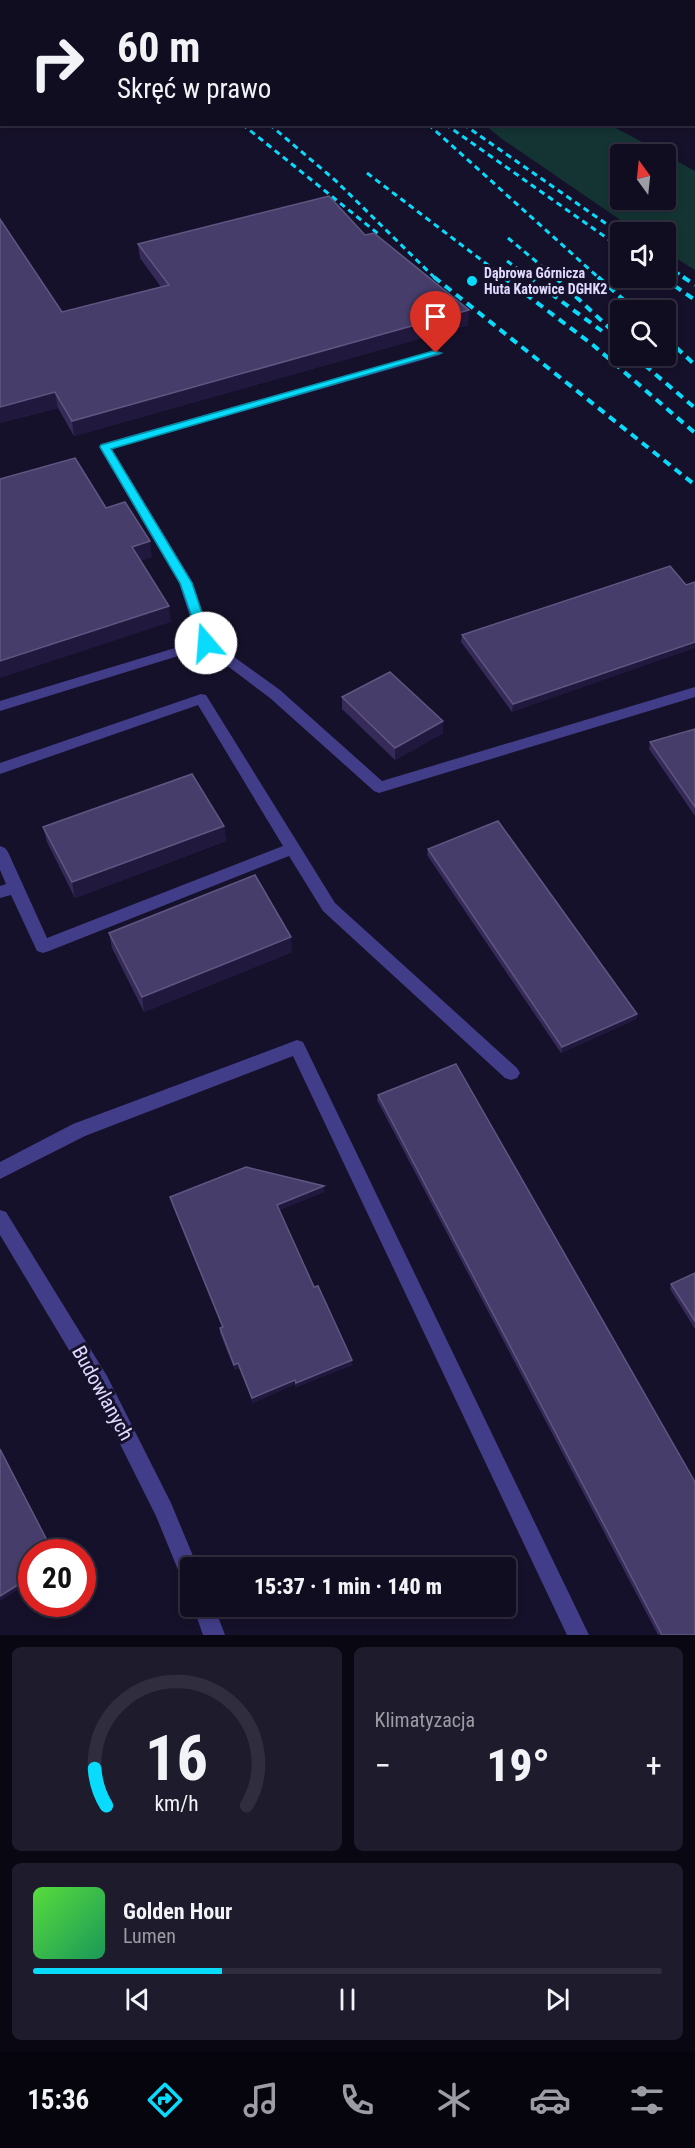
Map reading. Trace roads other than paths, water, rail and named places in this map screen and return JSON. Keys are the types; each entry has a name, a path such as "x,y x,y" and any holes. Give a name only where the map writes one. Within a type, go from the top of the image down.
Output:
{"street":[{"path":"436,353 105,447 186,583 206,643 275,694 379,787 695,692"},
{"path":"0,706 206,643"},
{"path":"0,769 201,699 330,907 511,1073"},
{"path":"0,852 8,890 43,946 293,848"},
{"path":"0,1171 79,1130 297,1047 578,1635"},
{"name":"Budowlanych","path":"0,1218 100,1383 164,1510 183,1557"},
{"path":"207,1617 214,1635"}],"railway":[{"path":"244,126 381,236"},
{"path":"271,126 336,181 435,278"},
{"path":"430,126 599,278"},
{"path":"448,126 610,240"},
{"path":"466,126 610,226"},
{"path":"367,173 505,278"},
{"path":"508,238 556,278"},
{"path":"507,261 530,278"},
{"path":"676,272 685,278"},
{"path":"434,277 695,485"},
{"path":"503,277 593,345 695,433"},
{"path":"528,277 602,331"},
{"path":"555,277 610,329"},
{"path":"598,277 624,300"},
{"path":"683,277 695,285"},
{"path":"676,287 695,300"},
{"path":"676,347 695,365"},
{"path":"646,366 695,408"}],"place":[{"name":"Dąbrowa Górnicza Huta Katowice DGHK2","path":"472,281"}]}
